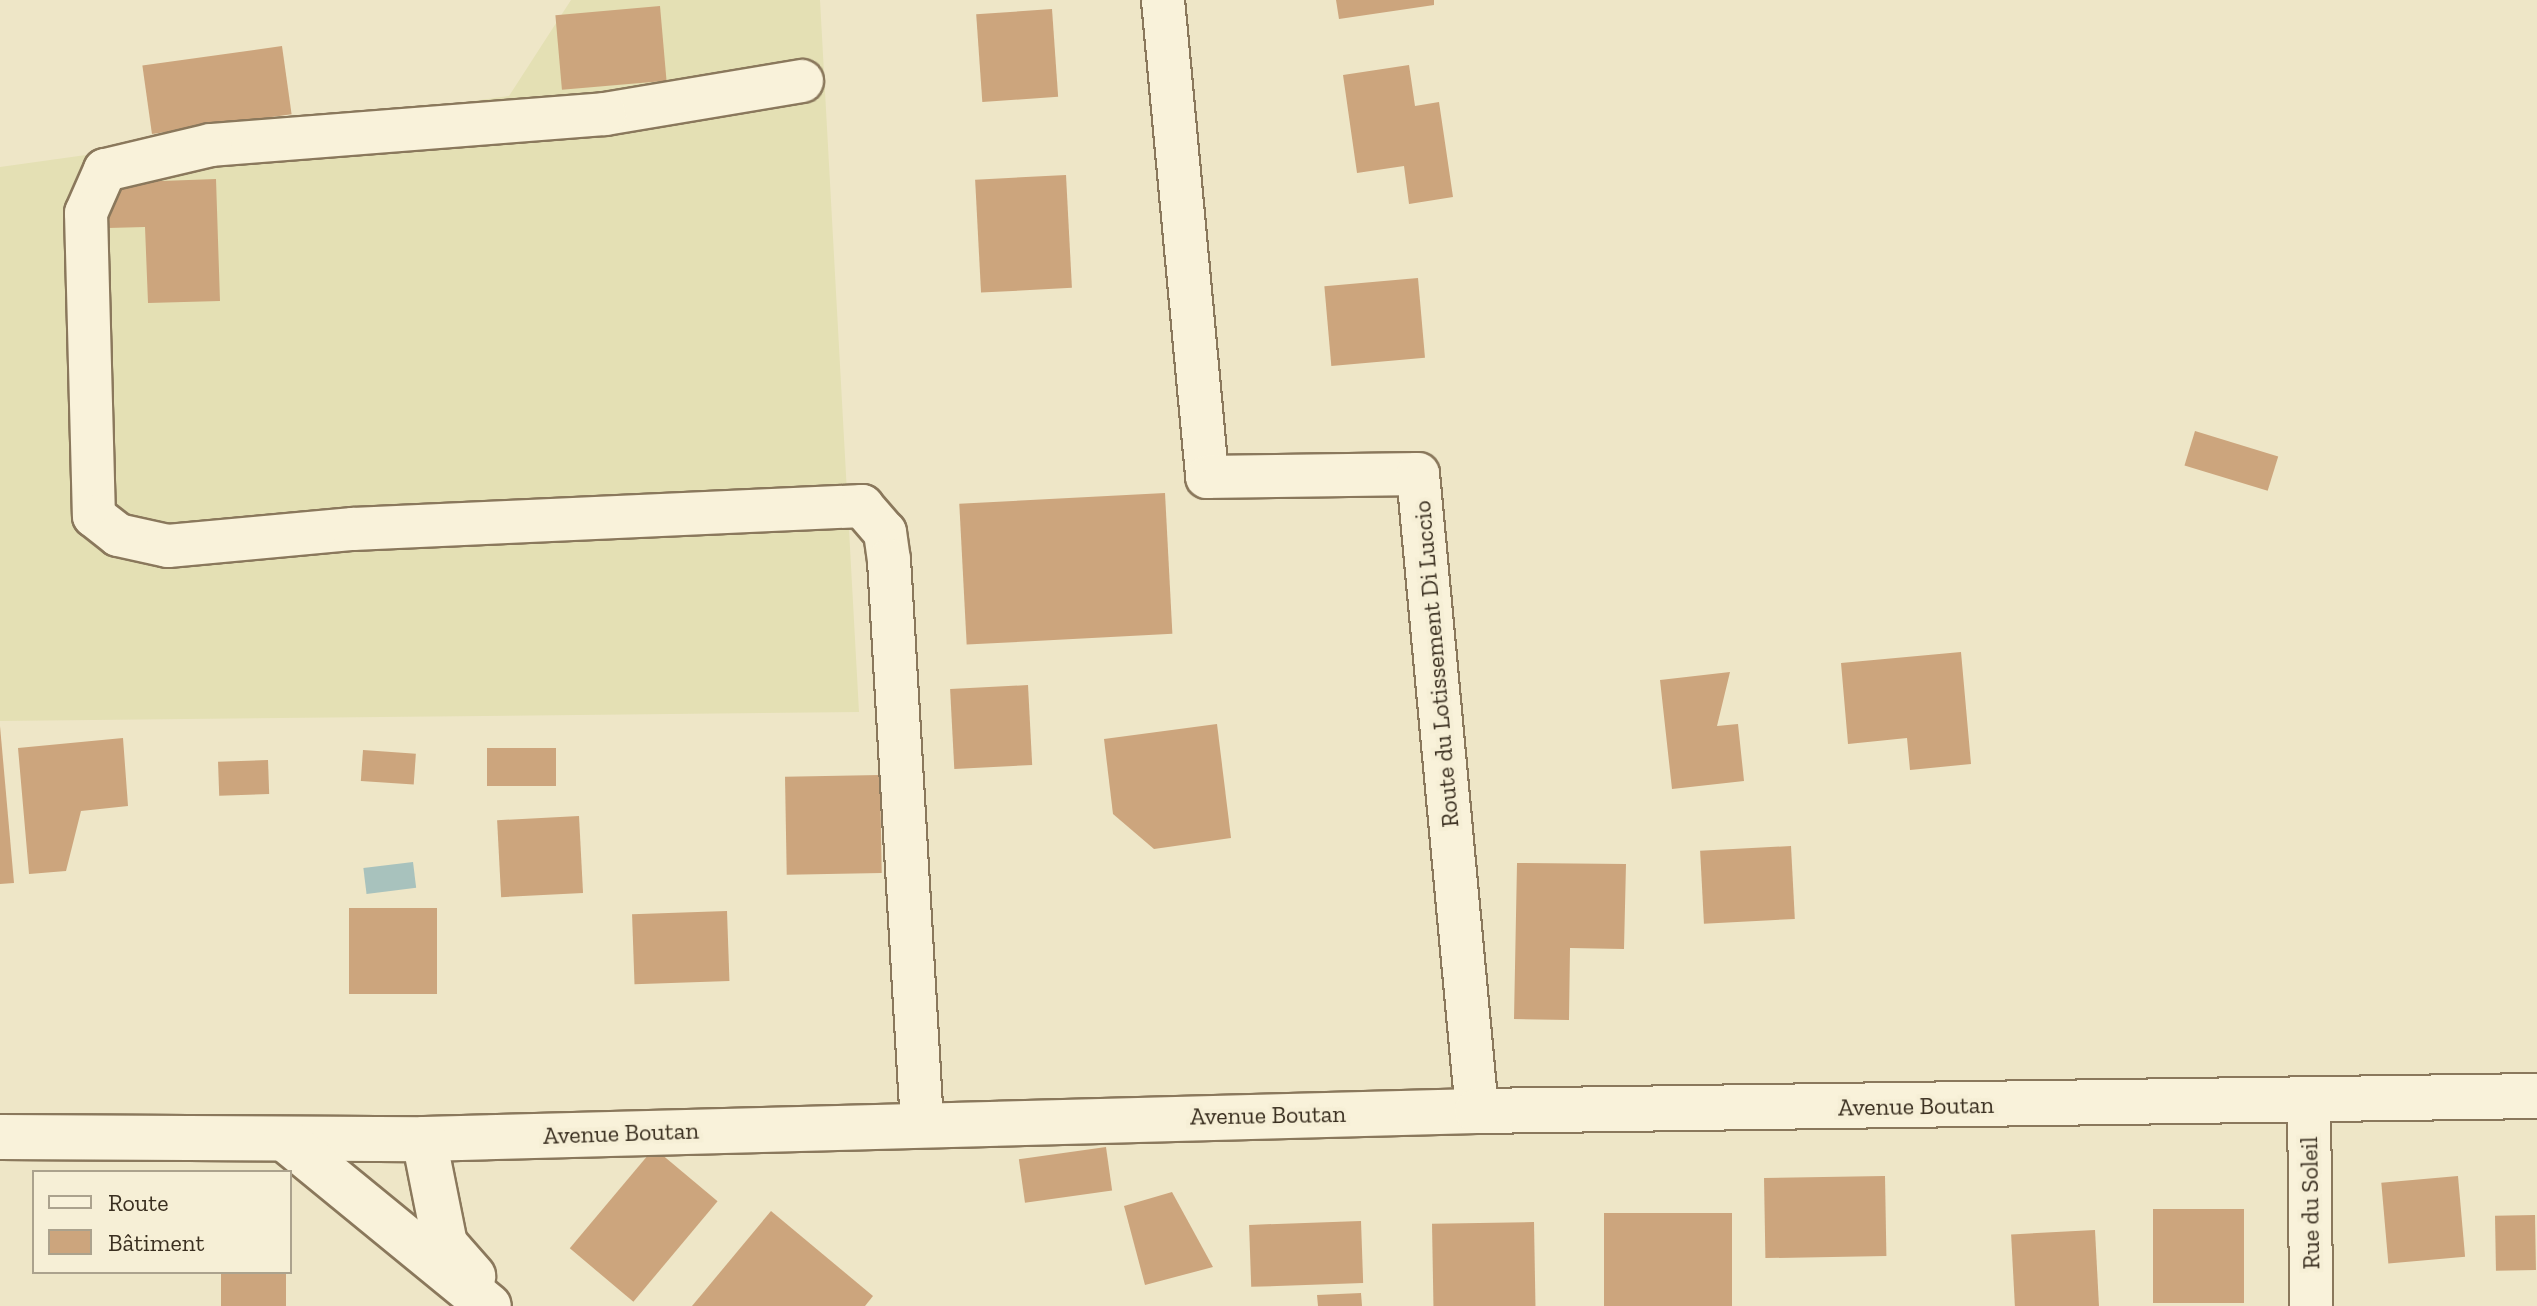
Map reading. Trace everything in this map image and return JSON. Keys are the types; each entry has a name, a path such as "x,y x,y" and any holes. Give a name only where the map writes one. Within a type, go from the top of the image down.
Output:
{"street":[{"name":"Route du Lotissement Di Luccio","path":"1163,0 1207,477 1418,474 1477,1111"},
{"path":"802,81 605,114 211,145 105,170 86,213 94,516 118,535 168,546 353,529 862,506 885,532 889,560 922,1123"},
{"name":"Avenue Boutan","path":"0,1137 424,1139 922,1123 1477,1111 2537,1096"},
{"name":"Rue du Soleil","path":"2309,1101 2311,1306"},
{"path":"424,1139 445,1244 498,1306"},
{"path":"286,1140 489,1306"}],"shaded area":[{"path":"571,0 820,0 859,712 0,721 0,167 509,96"}],"water":[{"path":"413,862 416,888 367,894 363,868"}],"building":[{"path":"1336,0 1434,0 1434,5 1339,19"},
{"path":"660,6 667,81 562,90 555,15"},
{"path":"1052,9 1058,97 982,102 976,14"},
{"path":"282,46 292,114 152,134 142,66"},
{"path":"1409,65 1415,106 1439,102 1453,197 1409,204 1404,166 1357,173 1343,75"},
{"path":"1066,175 1072,288 981,293 975,180"},
{"path":"216,179 220,301 148,303 145,227 108,228 106,183"},
{"path":"1418,278 1425,358 1331,366 1324,286"},
{"path":"2195,431 2278,456 2268,491 2184,465"},
{"path":"1165,493 1172,634 967,645 959,504"},
{"path":"1961,652 1971,764 1910,770 1907,738 1848,744 1841,663"},
{"path":"1730,672 1717,726 1738,724 1744,781 1672,789 1660,680"},
{"path":"1028,685 1032,765 954,769 950,689"},
{"path":"1217,724 1231,838 1154,849 1113,814 1104,739"},
{"path":"0,726 14,883 0,884"},
{"path":"123,738 128,806 81,811 66,871 29,874 18,748"},
{"path":"487,748 556,748 556,786 487,786"},
{"path":"363,750 416,754 414,785 361,781"},
{"path":"268,760 269,794 219,796 218,762"},
{"path":"880,775 882,873 787,875 785,777"},
{"path":"579,816 583,893 501,897 497,820"},
{"path":"1791,846 1795,919 1704,924 1700,851"},
{"path":"1517,863 1626,864 1624,949 1570,948 1569,1020 1514,1019"},
{"path":"349,908 437,908 437,994 349,994"},
{"path":"727,911 729,981 635,984 632,914"},
{"path":"1106,1147 1112,1191 1025,1203 1019,1159"},
{"path":"654,1148 718,1201 633,1302 570,1248"},
{"path":"1885,1176 1886,1256 1765,1258 1764,1178"},
{"path":"2458,1176 2465,1257 2388,1263 2381,1183"},
{"path":"1172,1192 1213,1267 1145,1285 1124,1206"},
{"path":"2153,1209 2244,1209 2244,1303 2153,1303"},
{"path":"771,1211 873,1296 865,1306 692,1306"},
{"path":"1604,1213 1732,1213 1732,1306 1604,1306"},
{"path":"2535,1215 2536,1270 2496,1271 2495,1216"},
{"path":"1361,1221 1363,1283 1251,1287 1249,1225"},
{"path":"1534,1222 1535,1306 1433,1306 1432,1224"},
{"path":"2095,1230 2099,1306 2015,1306 2011,1234"},
{"path":"221,1274 286,1274 286,1306 221,1306"},
{"path":"1361,1293 1362,1306 1318,1306 1317,1295"}]}
